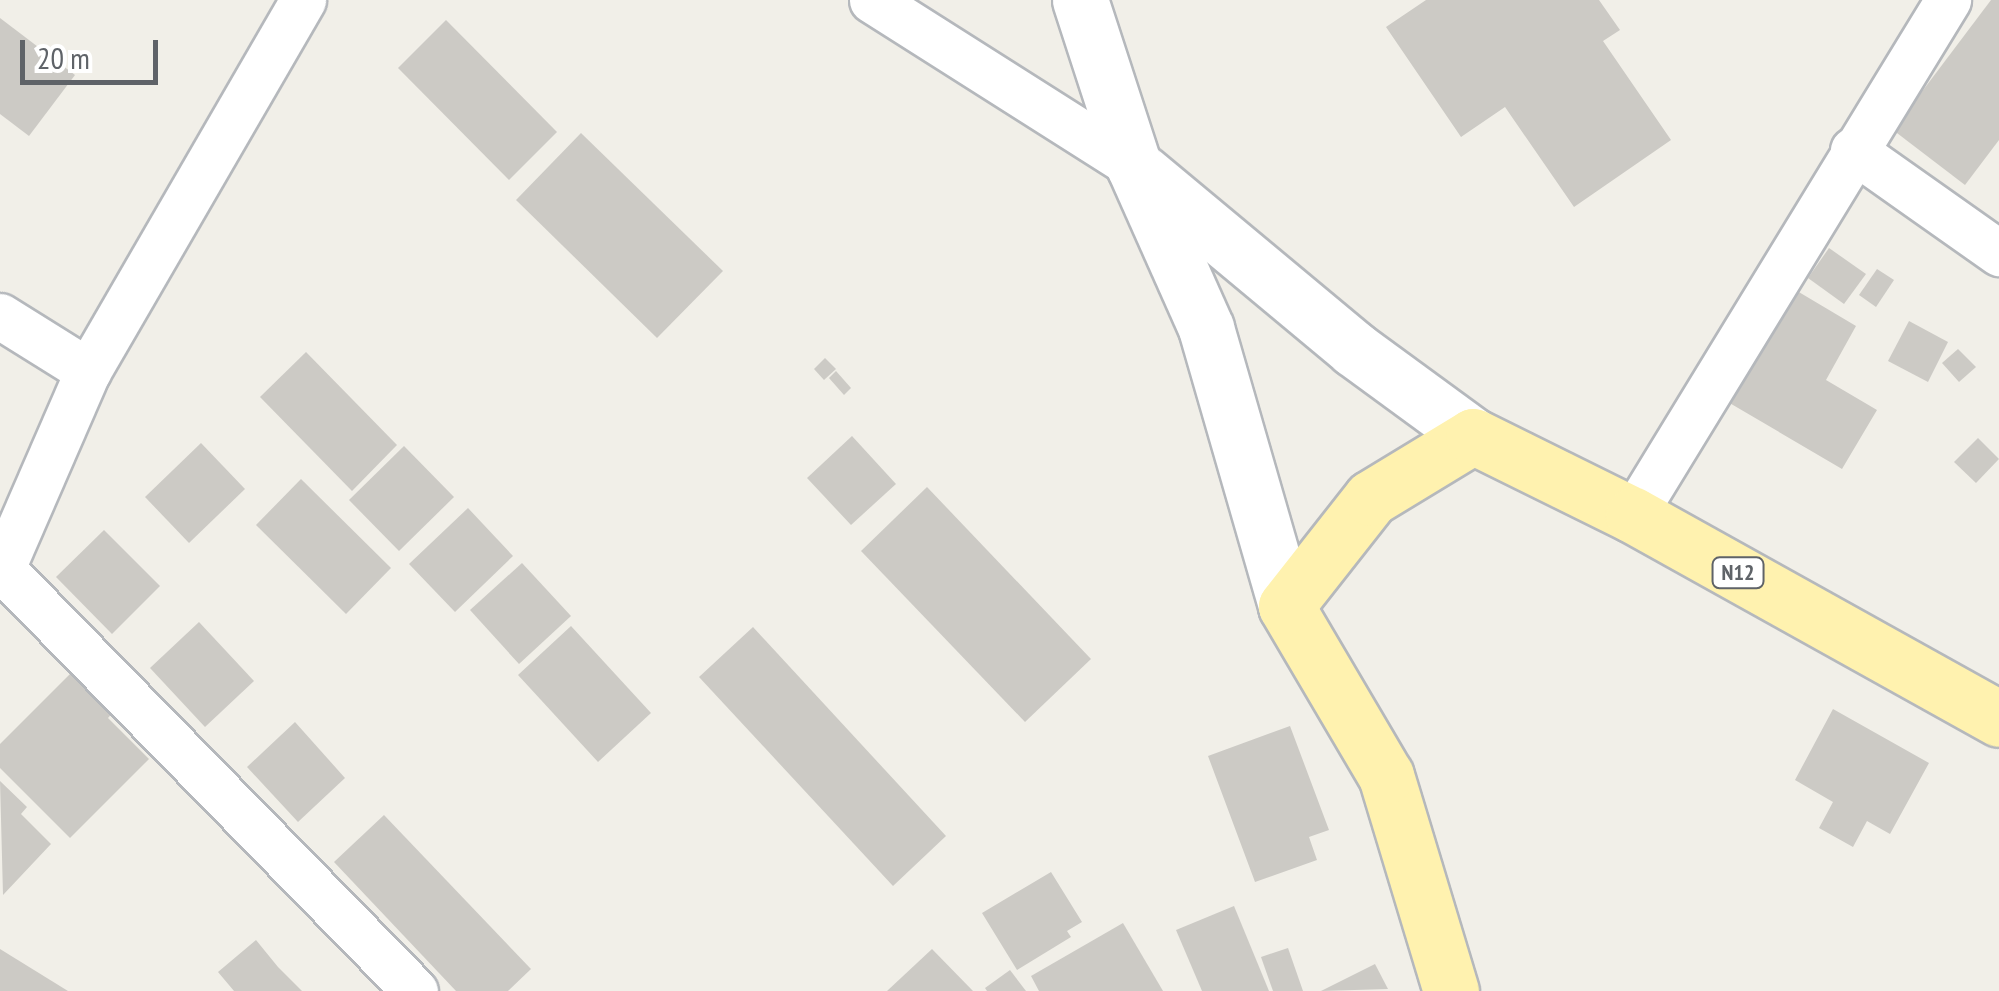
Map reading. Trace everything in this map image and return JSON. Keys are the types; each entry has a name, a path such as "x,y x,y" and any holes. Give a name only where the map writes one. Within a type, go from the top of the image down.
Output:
{"main road":[{"path":"1080,0 1134,166 1206,328 1286,606 1386,776 1451,991"},
{"path":"1134,166 1354,348 1473,436 1371,498 1286,606"},
{"name":"N12","path":"1473,436 1633,514 1999,718"}],"street":[{"path":"303,0 88,372 1,572 416,991"},
{"path":"872,0 1134,166"},
{"path":"1633,514 1948,0"},
{"path":"1853,150 1999,253"},
{"path":"0,316 88,372"}],"building":[{"path":"1426,0 1599,0 1620,30 1603,41 1671,140 1574,207 1505,107 1461,137 1386,27"},
{"path":"1991,0 1999,0 1999,140 1965,185 1893,130"},
{"path":"0,18 75,75 29,136 0,114"},
{"path":"446,20 557,132 509,180 398,68"},
{"path":"581,133 723,271 657,338 516,200"},
{"path":"1829,248 1866,274 1844,304 1808,278"},
{"path":"1877,269 1894,280 1876,307 1859,295"},
{"path":"1787,285 1856,326 1826,380 1877,410 1842,469 1721,398"},
{"path":"1909,321 1948,342 1928,382 1888,361"},
{"path":"1958,349 1976,367 1959,382 1942,363"},
{"path":"306,352 397,445 352,491 260,397"},
{"path":"825,358 836,369 824,380 814,369"},
{"path":"836,371 851,388 844,395 829,378"},
{"path":"852,436 896,484 851,525 807,478"},
{"path":"1978,438 1999,459 1976,483 1954,462"},
{"path":"201,443 245,489 189,543 145,497"},
{"path":"404,446 454,497 399,551 349,500"},
{"path":"301,479 391,568 346,614 256,525"},
{"path":"927,487 1091,659 1025,722 861,551"},
{"path":"468,508 513,556 455,612 409,564"},
{"path":"104,530 160,586 112,634 56,577"},
{"path":"522,563 571,616 519,664 470,610"},
{"path":"199,622 254,681 205,727 150,668"},
{"path":"571,626 651,713 598,762 518,675"},
{"path":"753,627 946,836 893,886 699,677"},
{"path":"82,662 122,702 108,718 149,759 70,838 0,768 0,744"},
{"path":"1833,709 1929,763 1890,834 1867,821 1853,847 1819,828 1833,802 1795,780"},
{"path":"295,722 345,778 298,822 247,767"},
{"path":"1290,726 1329,830 1309,837 1317,860 1255,882 1208,756"},
{"path":"0,781 27,807 21,814 51,844 3,895"},
{"path":"384,815 531,969 508,991 456,991 334,862"},
{"path":"1051,872 1082,922 1067,931 1071,937 1017,970 982,913"},
{"path":"1234,906 1269,991 1202,991 1176,930"},
{"path":"1123,923 1163,991 1039,991 1031,976"},
{"path":"256,940 302,991 234,991 218,972"},
{"path":"1288,948 1303,991 1273,991 1261,957"},
{"path":"0,949 68,991 0,991"},
{"path":"932,949 973,991 887,991"},
{"path":"1375,964 1388,989 1321,991"},
{"path":"1010,970 1026,991 987,991 985,988"}]}
